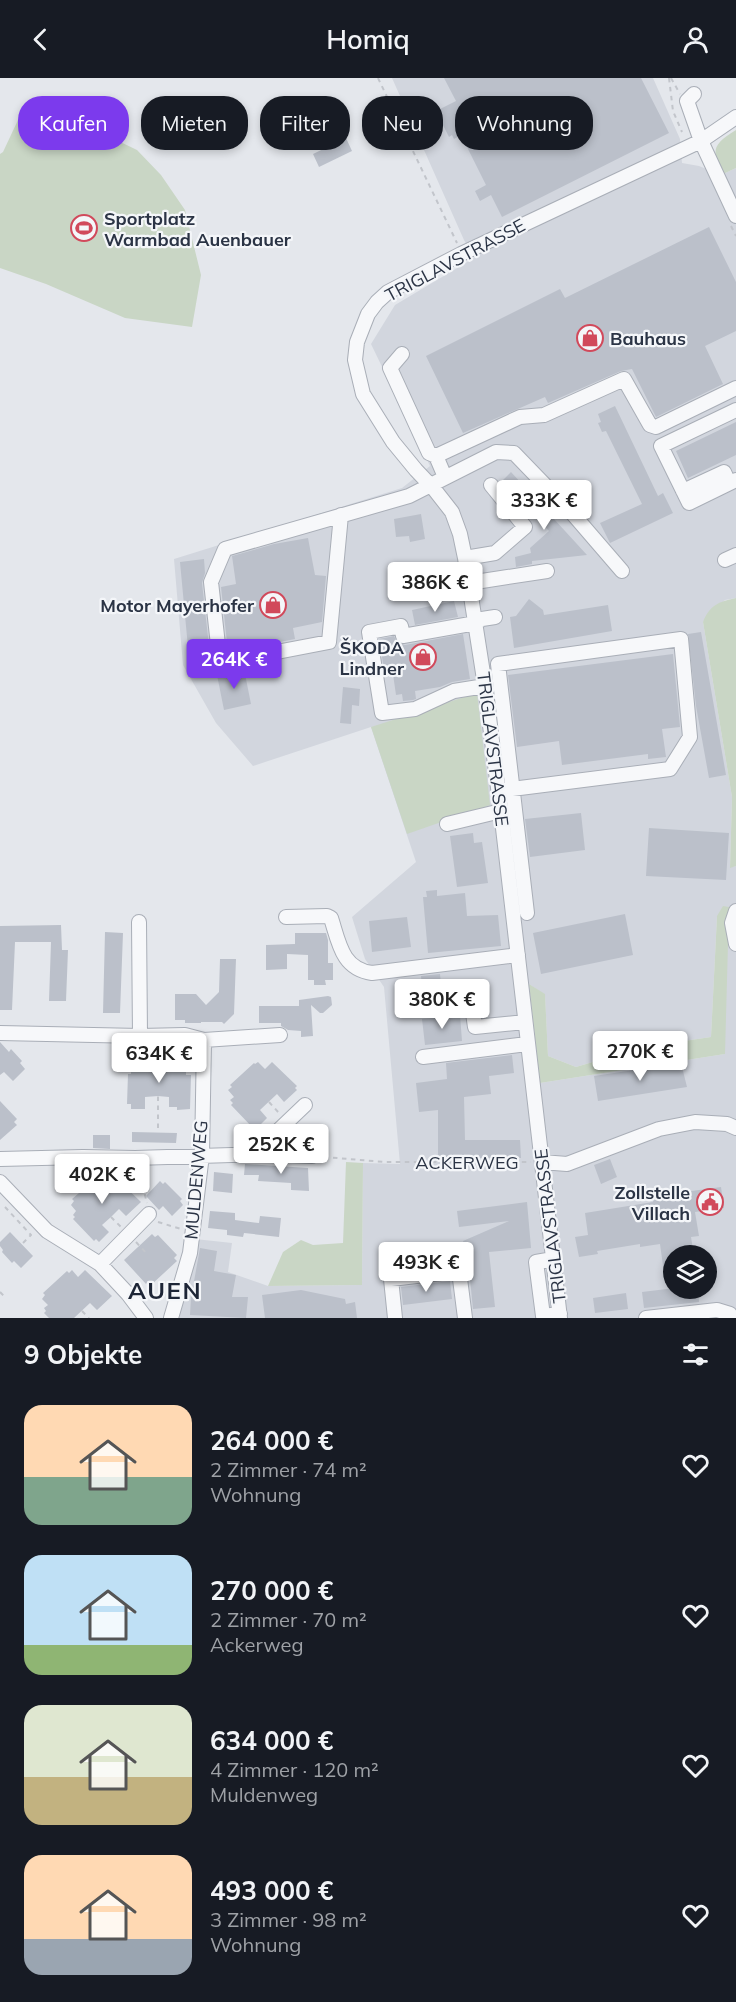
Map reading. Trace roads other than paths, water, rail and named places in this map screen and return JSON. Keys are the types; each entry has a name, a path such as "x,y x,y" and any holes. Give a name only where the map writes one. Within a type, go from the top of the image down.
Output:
{"street":[{"path":"691,97 701,141 736,216"},
{"name":"TRIGLAVSTRASSE","path":"560,1316 501,811 505,789 460,534 452,512 393,442 363,394 356,360 357,342 368,314 387,292 461,254 701,141 736,117"},
{"path":"402,354 390,368 429,453 436,456 445,477"},
{"path":"436,456 520,417 544,415 624,379 651,425 656,427 736,388"},
{"path":"733,481 689,502 661,446 736,410"},
{"path":"342,515 329,642 220,663 211,582 225,549 342,515 409,496 496,452 514,453 572,513 622,570"},
{"path":"465,558 495,553 525,527 491,485"},
{"path":"469,583 547,571"},
{"path":"485,686 454,691 415,709 382,713 369,632 401,626 403,636 476,623 482,619 495,617"},
{"path":"505,789 670,769 690,737 681,639 498,664 505,789 527,913"},
{"path":"447,824 501,811"},
{"path":"736,911 732,923 736,944"},
{"path":"286,916 327,916 331,918 343,954 350,964 364,972 372,973 518,955"},
{"path":"139,922 140,1036"},
{"path":"470,992 475,1027 525,1022"},
{"path":"0,1034 185,1035 204,1040 280,1035"},
{"name":"MULDENWEG","path":"171,1318 190,1253 202,1155 204,1040"},
{"path":"423,1057 527,1044"},
{"path":"263,1154 262,1146 305,1105"},
{"name":"ACKERWEG","path":"542,1162 567,1164 659,1129 695,1122 727,1124 736,1128"},
{"path":"0,1159 263,1154 312,1156"},
{"path":"73,1175 82,1166 83,1157"},
{"path":"0,1182 47,1231 100,1263 146,1318"},
{"path":"100,1263 149,1214"},
{"path":"553,1259 536,1263 540,1317 560,1316"},
{"path":"396,1318 391,1279 459,1270 465,1318"},
{"path":"646,1318 717,1310 730,1314 732,1318"}],"place":[{"name":"Sportplatz Warmbad Auenbauer","path":"84,228"},
{"name":"Bauhaus","path":"590,338"},
{"name":"Motor Mayerhofer","path":"273,605"},
{"name":"ŠKODA Lindner","path":"423,657"},
{"name":"Zollstelle Villach","path":"710,1202"}],"district":[{"name":"AUEN","path":"165,1290"}]}
